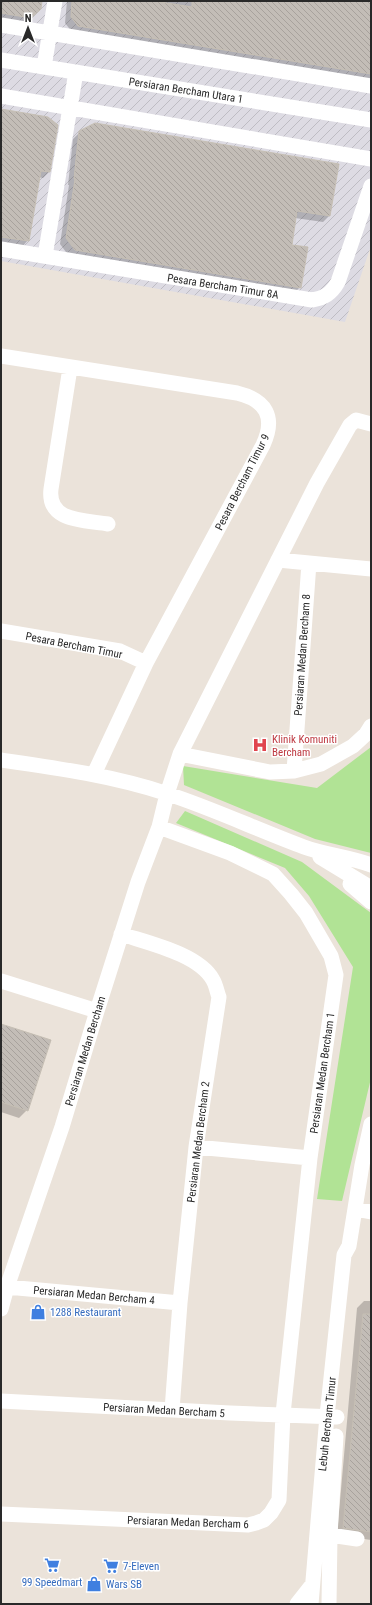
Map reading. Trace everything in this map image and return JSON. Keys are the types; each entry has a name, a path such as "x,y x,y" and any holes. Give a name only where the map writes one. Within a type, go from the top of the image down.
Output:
{"street":[{"path":"44,67 55,1"},
{"path":"1,25 371,86"},
{"name":"Persiaran Bercham Utara 1","path":"1,60 371,120"},
{"path":"45,256 76,72"},
{"path":"1,96 371,159"},
{"name":"Pesara Bercham Timur 8A","path":"1,249 312,300 321,299 334,290 338,282 371,186"},
{"name":"Pesara Bercham Timur 9","path":"1,356 249,396 261,404 268,415 269,430 263,445 146,663 94,774"},
{"path":"70,368 50,497 55,509 66,516 108,524"},
{"name":"Persiaran Medan Bercham","path":"1,1309 7,1287 62,1127 121,934 159,827 167,794 180,754 317,482 350,425 356,420 371,424"},
{"path":"278,560 371,569"},
{"name":"Persiaran Medan Bercham 8","path":"294,771 309,563"},
{"name":"Pesara Bercham Timur","path":"1,631 120,651 146,663"},
{"path":"180,754 270,772 294,771 321,764 353,746 366,734 371,726"},
{"path":"1,760 94,774 167,794 304,847 333,861 371,876"},
{"name":"Persiaran Medan Bercham 1","path":"159,827 230,853 273,874 306,913 331,956 336,975 310,1158 283,1414"},
{"path":"333,861 361,861 371,865"},
{"path":"333,861 371,888"},
{"path":"333,861 352,887 371,902"},
{"name":"Persiaran Medan Bercham 2","path":"121,934 192,959 205,969 214,980 219,997 196,1146 180,1303 172,1410"},
{"path":"1,982 97,1011"},
{"name":"Lebuh Bercham Timur","path":"310,1604 352,1254 349,1246 362,1165 371,1124"},
{"path":"196,1146 310,1158"},
{"path":"355,1209 371,1212"},
{"name":"Persiaran Medan Bercham 4","path":"7,1287 180,1303"},
{"name":"Persiaran Medan Bercham 5","path":"1,1401 172,1410 332,1416"},
{"name":"Persiaran Medan Bercham 6","path":"1,1514 248,1525 256,1524 264,1520 271,1513 278,1500 283,1414"},
{"name":"Lebuh Bercham Timur","path":"329,1604 332,1416"},
{"path":"330,1536 357,1539"},
{"path":"322,1604 325,1571 329,1566"},
{"path":"297,1604 312,1585"}],"shaded area":[{"path":"1,1 371,1 371,246 345,322 1,261"}],"green space":[{"path":"371,747 371,853 315,839 184,785 183,766 317,788"},
{"path":"185,811 302,862 371,913 371,1078 342,1201 317,1199 353,967 309,896 285,868 176,823"}],"building":[{"path":"1,1 42,1 41,9 31,18 1,13"},
{"path":"72,1 154,1 192,7 192,1 371,1 371,74 78,26 71,17"},
{"path":"1,109 48,117 58,125 50,172 41,171 29,241 1,237"},
{"path":"95,123 339,164 330,216 297,211 292,245 308,247 301,288 75,250 66,238 75,179 79,131"},
{"path":"1,1024 51,1040 28,1111 1,1102"},
{"path":"363,1314 371,1314 371,1532 343,1528"}],"place":[{"name":"Klinik Komuniti Bercham","path":"260,745"},
{"name":"1288 Restaurant","path":"38,1312"},
{"name":"99 Speedmart","path":"52,1565"},
{"name":"7-Eleven","path":"111,1566"},
{"name":"Wars SB","path":"94,1584"}]}
